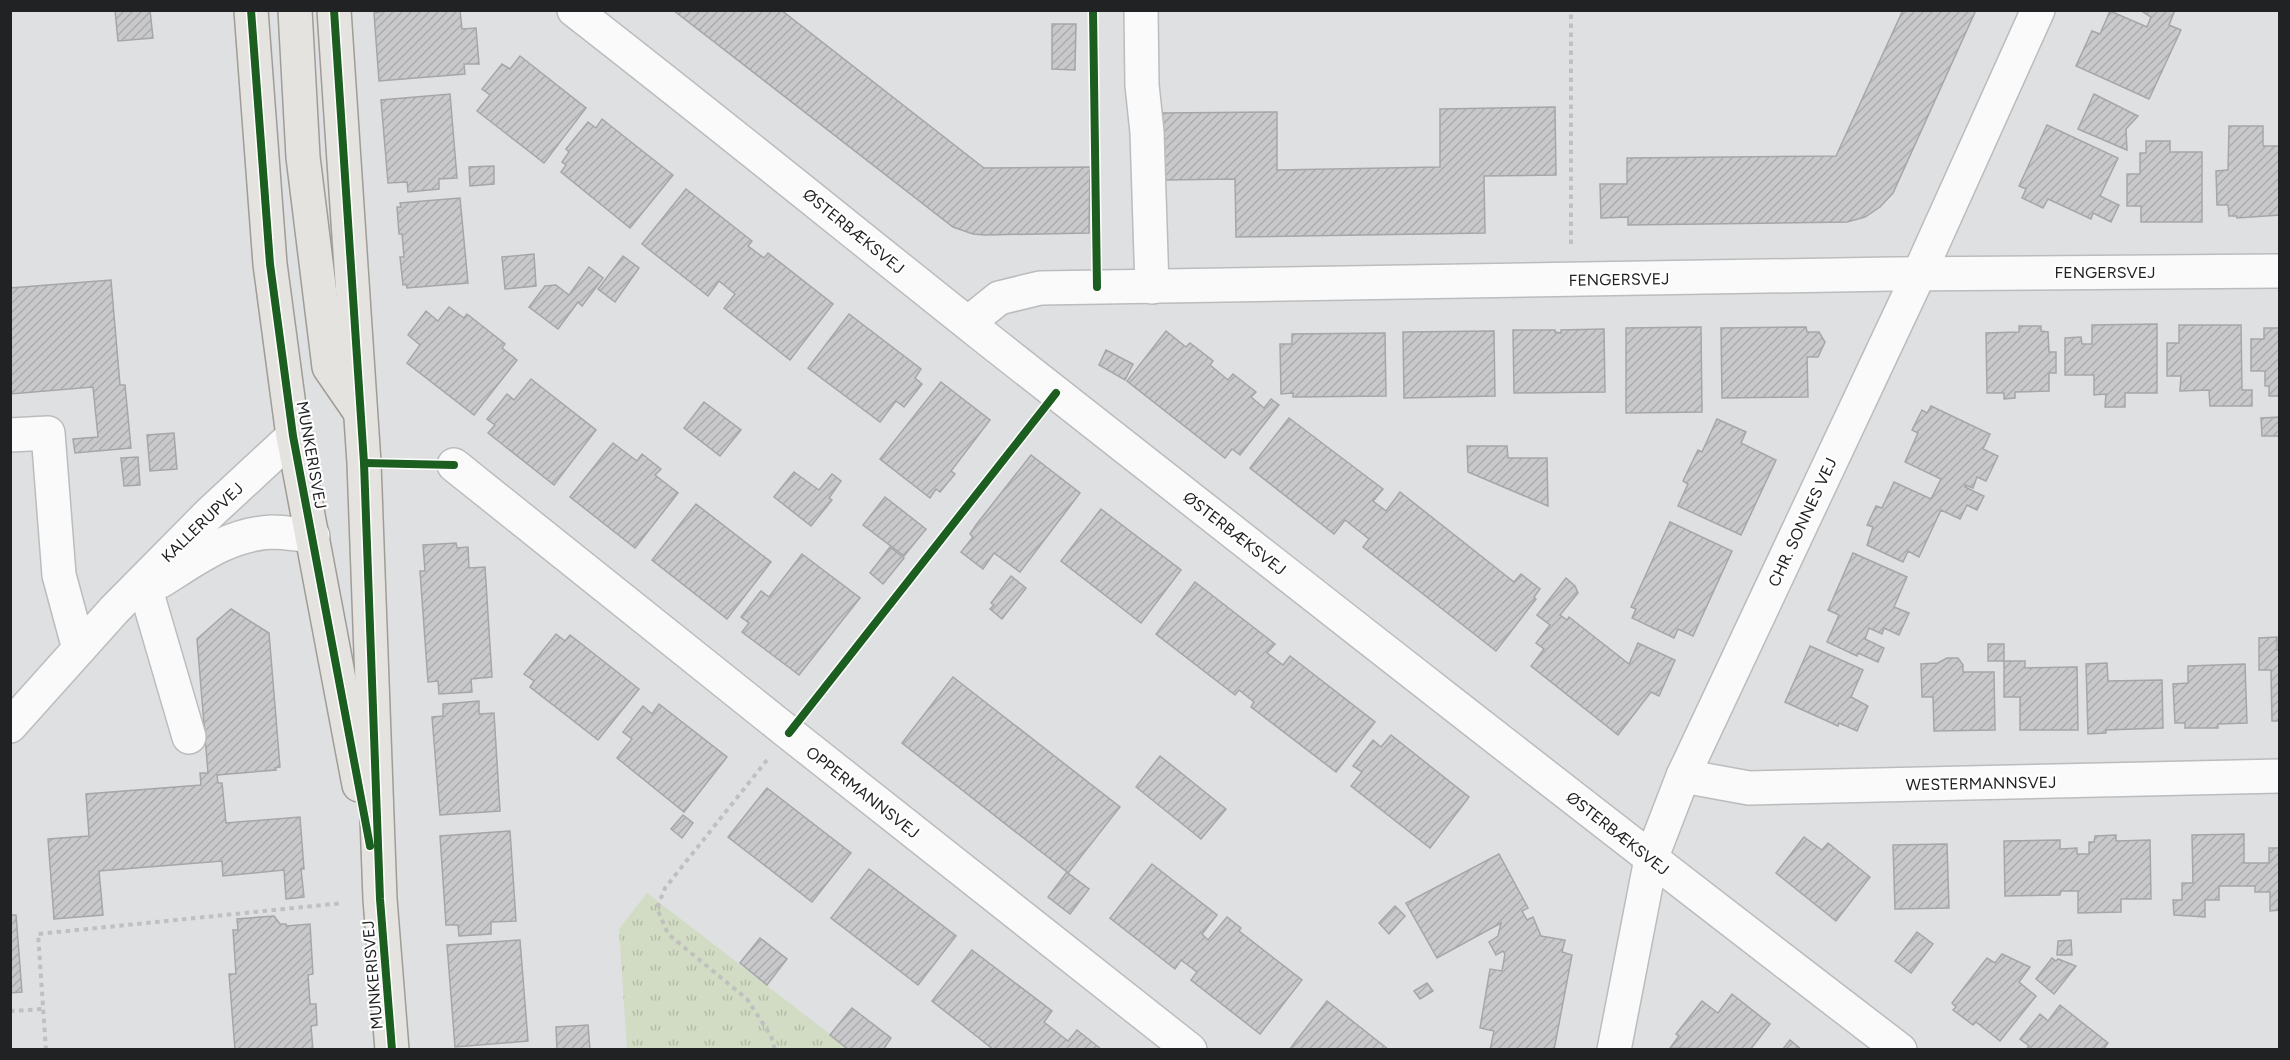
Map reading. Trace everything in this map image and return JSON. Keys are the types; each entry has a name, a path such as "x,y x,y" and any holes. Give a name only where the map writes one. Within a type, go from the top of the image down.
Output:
{"main road":[{"name":"MUNKERISVEJ","path":"251,10 270,264 293,436 314,536 380,899"},
{"path":"295,10 303,157 329,367 361,414"},
{"name":"MUNKERISVEJ","path":"334,10 361,414 380,899 392,1050"}],"street":[{"name":"ØSTERBÆKSVEJ","path":"574,10 968,323 1651,859 1900,1050"},
{"path":"1142,10 1142,85 1147,132 1152,287"},
{"name":"CHR. SONNES VEJ","path":"1614,1050 1651,859 1683,776 1919,274 2038,10"},
{"name":"FENGERSVEJ","path":"968,323 999,298 1040,288 1919,274 2280,271"},
{"path":"10,435 48,433 59,575 79,649"},
{"name":"KALLERUPVEJ","path":"10,726 114,610 211,512 293,436"},
{"name":"OPPERMANNSVEJ","path":"454,465 1190,1050"},
{"path":"211,512 215,548"},
{"name":"KALLERUPVEJ","path":"114,610 215,548 242,536 273,532 314,536"},
{"path":"146,590 189,737"},
{"name":"WESTERMANNSVEJ","path":"1683,776 1749,788 2280,776"}],"path":[{"path":"1570,279 1571,10"},
{"path":"775,1050 771,1036 747,999 668,934 657,908 665,888 789,733"},
{"path":"46,1050 38,934 380,899"},
{"path":"10,1011 43,1009"}],"green space":[{"path":"647,893 849,1049 627,1049 619,929"}],"building":[{"path":"115,10 150,10 153,38 118,41"},
{"path":"389,10 460,10 462,29 476,28 479,64 464,64 465,74 379,81 374,13"},
{"path":"673,10 781,10 984,168 1090,167 1089,233 985,235 973,234 953,227"},
{"path":"1903,10 1976,10 1893,193 1880,207 1865,217 1847,222 1628,225 1628,217 1601,218 1600,184 1627,184 1627,158 1836,156"},
{"path":"2140,10 2175,10 2169,25 2181,30 2149,99 2076,66 2092,31 2100,34 2110,11 2147,27 2151,17"},
{"path":"1052,24 1076,24 1075,70 1052,69"},
{"path":"520,56 586,108 544,163 477,111 490,95 482,89 502,64 510,69"},
{"path":"450,94 457,178 439,179 439,189 408,192 407,182 388,183 381,100"},
{"path":"2094,94 2138,116 2126,129 2127,150 2078,129"},
{"path":"1555,107 1556,175 1484,176 1485,233 1236,237 1235,179 1163,180 1162,113 1277,112 1277,170 1440,167 1440,109"},
{"path":"602,119 673,175 630,228 561,172 566,165 562,162 569,152 566,149 588,122 596,128"},
{"path":"2047,125 2118,158 2100,196 2119,205 2111,222 2093,213 2091,219 2048,199 2043,208 2022,198 2026,189 2019,186"},
{"path":"2229,126 2263,126 2263,146 2280,146 2280,215 2237,218 2237,216 2229,216 2228,205 2217,205 2216,171 2228,170"},
{"path":"2146,141 2170,141 2170,152 2202,152 2202,222 2141,222 2141,206 2127,206 2127,174 2140,174 2140,153 2146,153"},
{"path":"494,166 494,184 470,186 469,167"},
{"path":"686,189 752,241 748,246 764,258 768,253 833,304 790,360 724,308 735,294 719,281 708,296 642,244"},
{"path":"460,198 468,283 407,288 406,284 403,285 400,257 404,257 397,207 401,207 400,203"},
{"path":"534,254 536,286 505,289 502,257"},
{"path":"623,256 639,268 615,302 598,289"},
{"path":"589,267 603,278 582,306 578,302 558,329 529,307 545,286 556,285 569,295"},
{"path":"111,280 120,385 125,385 131,448 75,453 73,439 98,437 93,387 10,394 10,288"},
{"path":"449,307 464,318 467,314 505,344 502,348 517,360 474,415 407,363 420,345 408,335 426,311 438,321"},
{"path":"849,314 921,369 915,378 922,384 904,407 896,401 880,422 808,368"},
{"path":"2157,324 2157,393 2125,393 2125,407 2105,407 2106,394 2094,395 2094,375 2065,375 2065,338 2081,337 2082,344 2092,344 2092,325"},
{"path":"2179,325 2241,325 2242,390 2252,390 2252,406 2210,406 2209,390 2180,391 2181,376 2167,376 2167,343 2179,343"},
{"path":"2019,326 2041,326 2041,331 2048,332 2049,352 2056,352 2056,373 2049,373 2049,391 2015,392 2015,398 2004,399 2004,393 1987,393 1986,333 2019,332"},
{"path":"1701,327 1702,412 1626,413 1626,328"},
{"path":"1806,327 1807,332 1819,332 1825,342 1818,357 1807,357 1808,397 1722,398 1721,328"},
{"path":"2264,328 2280,328 2280,396 2269,396 2269,386 2265,386 2265,371 2251,371 2251,339 2264,339"},
{"path":"1604,329 1605,392 1514,393 1513,330 1555,330 1561,333 1561,330"},
{"path":"1166,331 1186,347 1190,343 1213,361 1210,365 1228,380 1233,374 1256,392 1251,397 1264,408 1271,399 1279,405 1240,455 1232,449 1225,458 1127,381"},
{"path":"1494,331 1495,396 1404,398 1403,332"},
{"path":"1385,333 1386,396 1293,397 1293,393 1281,394 1280,344 1292,344 1292,334"},
{"path":"1106,350 1133,364 1125,380 1099,365"},
{"path":"531,379 596,430 554,485 488,433 495,425 487,419 507,394 514,400"},
{"path":"941,382 990,420 951,471 955,474 940,492 936,489 930,498 880,459"},
{"path":"704,402 741,430 720,456 684,428"},
{"path":"1931,406 1990,434 1983,449 1998,456 1986,481 1977,477 1973,488 1965,485 1984,496 1977,510 1967,505 1960,519 1941,510 1919,557 1908,551 1903,562 1867,545 1873,527 1867,525 1876,506 1882,508 1894,482 1931,499 1941,479 1905,462 1918,433 1912,430 1922,410 1927,413"},
{"path":"2280,417 2280,436 2262,436 2261,418"},
{"path":"1289,418 1383,489 1373,501 1386,511 1400,492 1514,582 1521,574 1540,589 1534,597 1536,599 1496,651 1363,547 1369,539 1345,520 1334,534 1250,468"},
{"path":"1717,419 1746,432 1741,443 1776,460 1741,535 1678,506 1688,484 1683,481 1698,450 1702,452"},
{"path":"174,433 177,469 150,471 147,435"},
{"path":"613,443 637,461 642,454 661,469 655,475 678,493 635,548 570,497"},
{"path":"1467,446 1507,446 1508,458 1547,458 1548,506 1468,472"},
{"path":"1031,455 1080,493 1020,572 994,553 983,569 961,552 973,537 970,534 976,525"},
{"path":"138,457 140,485 124,486 121,458"},
{"path":"794,472 819,490 832,474 841,481 829,498 832,500 811,526 774,497"},
{"path":"885,497 926,529 904,556 863,525"},
{"path":"696,504 771,562 727,619 652,560"},
{"path":"1101,509 1181,570 1141,623 1061,561"},
{"path":"1670,522 1732,551 1693,636 1678,629 1674,638 1632,618 1636,609 1631,607"},
{"path":"456,543 457,548 468,547 469,568 485,567 492,677 471,679 472,692 439,694 438,681 428,682 420,571 425,571 423,545"},
{"path":"890,547 904,558 883,584 870,573"},
{"path":"1853,553 1907,577 1894,607 1909,613 1899,635 1884,628 1882,634 1869,628 1865,639 1884,648 1878,662 1858,653 1857,656 1827,642 1839,615 1828,610"},
{"path":"802,554 860,598 799,675 742,632 749,623 741,617 761,591 769,597"},
{"path":"1011,576 1026,588 1002,619 990,609 994,605 991,603"},
{"path":"1566,578 1575,586 1578,593 1560,615 1567,620 1569,617 1629,664 1638,643 1675,660 1659,696 1651,692 1618,735 1531,666 1544,649 1536,643 1550,625 1537,615"},
{"path":"1195,582 1275,644 1267,653 1283,665 1290,656 1375,722 1336,772 1251,707 1254,702 1239,690 1235,695 1156,634"},
{"path":"231,609 269,633 280,767 275,768 276,770 217,775 218,783 222,783 226,823 300,817 304,897 286,899 284,870 223,876 222,861 99,871 103,915 54,919 48,839 89,836 86,794 201,785 200,773 208,773 197,639"},
{"path":"556,634 565,641 570,635 639,689 598,740 530,687 534,681 524,674"},
{"path":"2277,637 2277,650 2280,650 2280,721 2272,721 2271,670 2259,670 2259,638"},
{"path":"1988,644 2004,644 2004,661 1988,661"},
{"path":"1810,646 1863,670 1851,697 1868,706 1857,731 1839,723 1838,726 1785,702"},
{"path":"1947,658 1958,658 1963,665 1963,672 1994,672 1995,730 1934,731 1933,697 1922,697 1921,664 1938,663"},
{"path":"2004,661 2025,661 2025,668 2077,667 2078,730 2020,730 2020,697 2004,697"},
{"path":"2107,663 2108,681 2162,680 2163,728 2106,730 2106,733 2088,734 2086,664"},
{"path":"2245,664 2247,723 2218,724 2218,728 2185,728 2185,723 2175,723 2173,684 2188,683 2188,666"},
{"path":"953,677 1120,807 1068,873 1089,889 1070,914 1048,897 1067,872 902,743"},
{"path":"479,701 479,714 494,713 500,811 440,815 432,717 443,716 443,704"},
{"path":"659,704 727,757 684,812 617,758 632,739 623,732 643,706 652,714"},
{"path":"1391,735 1469,797 1430,848 1351,786 1362,772 1353,766 1373,740 1381,747"},
{"path":"1160,756 1226,809 1201,839 1136,787"},
{"path":"767,788 851,853 812,902 728,837"},
{"path":"683,815 693,823 682,838 671,829"},
{"path":"510,831 516,921 491,922 491,934 459,936 458,925 446,925 440,836"},
{"path":"2244,834 2244,863 2269,863 2269,848 2280,848 2280,910 2270,911 2270,892 2255,892 2255,886 2219,886 2219,900 2205,900 2205,917 2174,915 2173,900 2182,900 2182,883 2193,883 2192,835"},
{"path":"2116,835 2116,841 2150,840 2151,899 2121,899 2121,912 2078,913 2078,891 2061,891 2060,895 2005,896 2004,841 2060,840 2060,849 2077,848 2077,854 2089,854 2089,842 2094,842 2095,836"},
{"path":"1804,837 1822,850 1828,843 1870,877 1836,921 1776,873"},
{"path":"1947,844 1949,908 1895,909 1893,845"},
{"path":"1499,854 1528,908 1522,911 1527,920 1533,917 1541,936 1565,940 1562,952 1572,955 1554,1050 1490,1050 1494,1031 1480,1028 1490,969 1502,971 1505,954 1503,951 1496,955 1489,942 1498,936 1501,923 1437,958 1406,903"},
{"path":"1152,864 1217,915 1202,934 1208,940 1227,917 1241,928 1239,931 1302,980 1260,1034 1191,980 1197,972 1181,960 1175,969 1110,918"},
{"path":"869,869 956,936 918,985 831,918"},
{"path":"1395,906 1405,916 1389,934 1379,923"},
{"path":"10,915 16,915 22,992 10,993"},
{"path":"274,916 280,924 286,924 286,926 310,924 313,974 308,975 310,1004 316,1004 317,1025 311,1026 313,1050 235,1050 229,974 236,974 233,930 238,930 237,919"},
{"path":"1917,932 1933,944 1911,973 1895,961"},
{"path":"760,938 787,959 767,985 740,963"},
{"path":"520,940 528,1041 455,1047 447,945"},
{"path":"2071,940 2072,955 2057,955 2058,941"},
{"path":"972,950 1052,1011 1044,1022 1068,1041 1077,1030 1102,1050 994,1050 932,1001"},
{"path":"2002,954 2030,967 2019,982 2036,996 2000,1041 1976,1022 1973,1025 1953,1010 1956,1007 1952,1003 1987,958 1995,963"},
{"path":"2052,958 2076,966 2054,994 2036,979"},
{"path":"1427,983 1433,991 1420,999 1414,991"},
{"path":"1732,994 1770,1024 1750,1050 1670,1048 1679,1036 1676,1034 1702,1001 1718,1013"},
{"path":"1327,1001 1389,1050 1289,1050"},
{"path":"2060,1005 2108,1043 2103,1050 2026,1050 2029,1046 2020,1039 2040,1014 2048,1021"},
{"path":"852,1008 891,1038 883,1050 849,1050 830,1035"},
{"path":"588,1025 590,1050 557,1050 556,1027"},
{"path":"1790,1040 1802,1050 1782,1050"}],"cycle path":[{"path":"251,10 270,264 293,436 370,846"},
{"path":"334,10 364,463 380,899 392,1050"},
{"path":"1093,10 1097,287"},
{"path":"789,733 1056,393"},
{"path":"364,463 454,465"}]}
